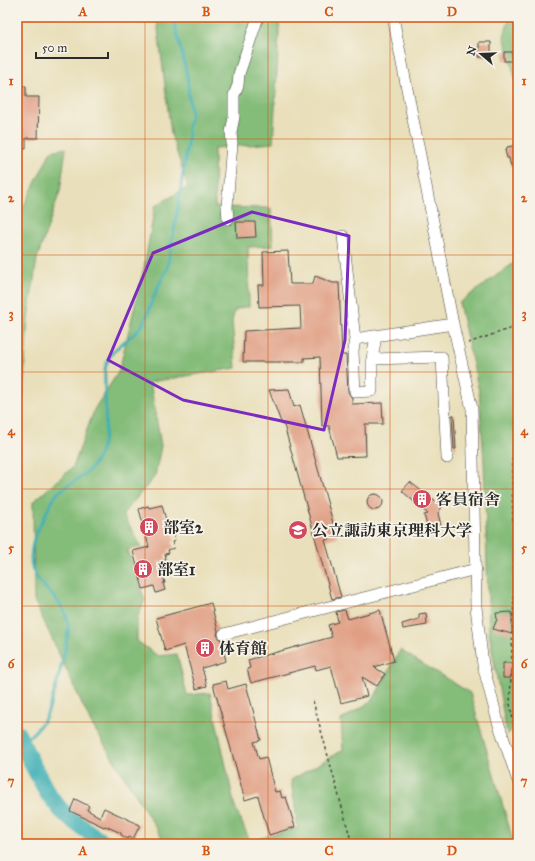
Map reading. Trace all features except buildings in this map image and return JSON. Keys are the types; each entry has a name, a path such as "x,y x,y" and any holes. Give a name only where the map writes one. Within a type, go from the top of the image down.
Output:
{"street":[{"path":"228,219 227,207 232,143 231,132 234,116 234,95 238,85 239,74 258,17"},
{"path":"393,17 453,324 472,409 476,607 483,665 498,722 518,781"},
{"path":"343,236 355,339 353,351 355,392 372,391 372,359 376,336"},
{"path":"355,339 453,324"},
{"path":"372,359 442,357 447,458"},
{"path":"224,634 476,569"}],"path":[{"path":"458,346 518,326"},
{"path":"517,742 510,704 514,592 512,464 518,396"},
{"path":"313,701 352,844"}],"highlighted area":[{"path":"252,212 349,236 345,340 324,430 183,400 108,360 153,253"}],"green space":[{"path":"159,17 280,17 273,143 214,148 215,207 271,208 273,246 248,247 249,307 243,307 235,310 232,321 236,368 150,382 161,446 155,476 123,514 141,546 127,550 145,600 137,618 137,641 158,656 177,654 187,695 210,693 235,807 250,841 298,828 291,780 343,750 341,720 373,700 400,650 470,693 514,844 166,844 91,723 34,600 33,502 73,467 95,408 119,371 144,268 155,206 188,187 171,134 157,21"},
{"path":"510,17 518,17 518,89 504,36"},
{"path":"66,148 60,191 37,259 28,318 20,437 17,442 17,220 51,151"},
{"path":"518,260 518,724 507,735 489,632 484,463 479,391 459,303"}],"waterway":[{"path":"22,743 41,725 48,711 60,670 67,641 68,629 68,622 64,610 58,601 43,586 33,569 31,558 34,539 44,516 56,495 85,474 93,465 101,451 105,433 106,365 113,352 141,327 165,273 168,262 179,202 188,139 188,126 191,117 187,75 173,17"},
{"path":"17,733 48,794 61,810 72,820 105,844"}],"place":[{"name":"客員宿舎","path":"422,499"},
{"name":"部室2","path":"149,527"},
{"name":"公立諏訪東京理科大学","path":"298,530"},
{"name":"部室1","path":"143,569"},
{"name":"体育館","path":"205,648"}]}
